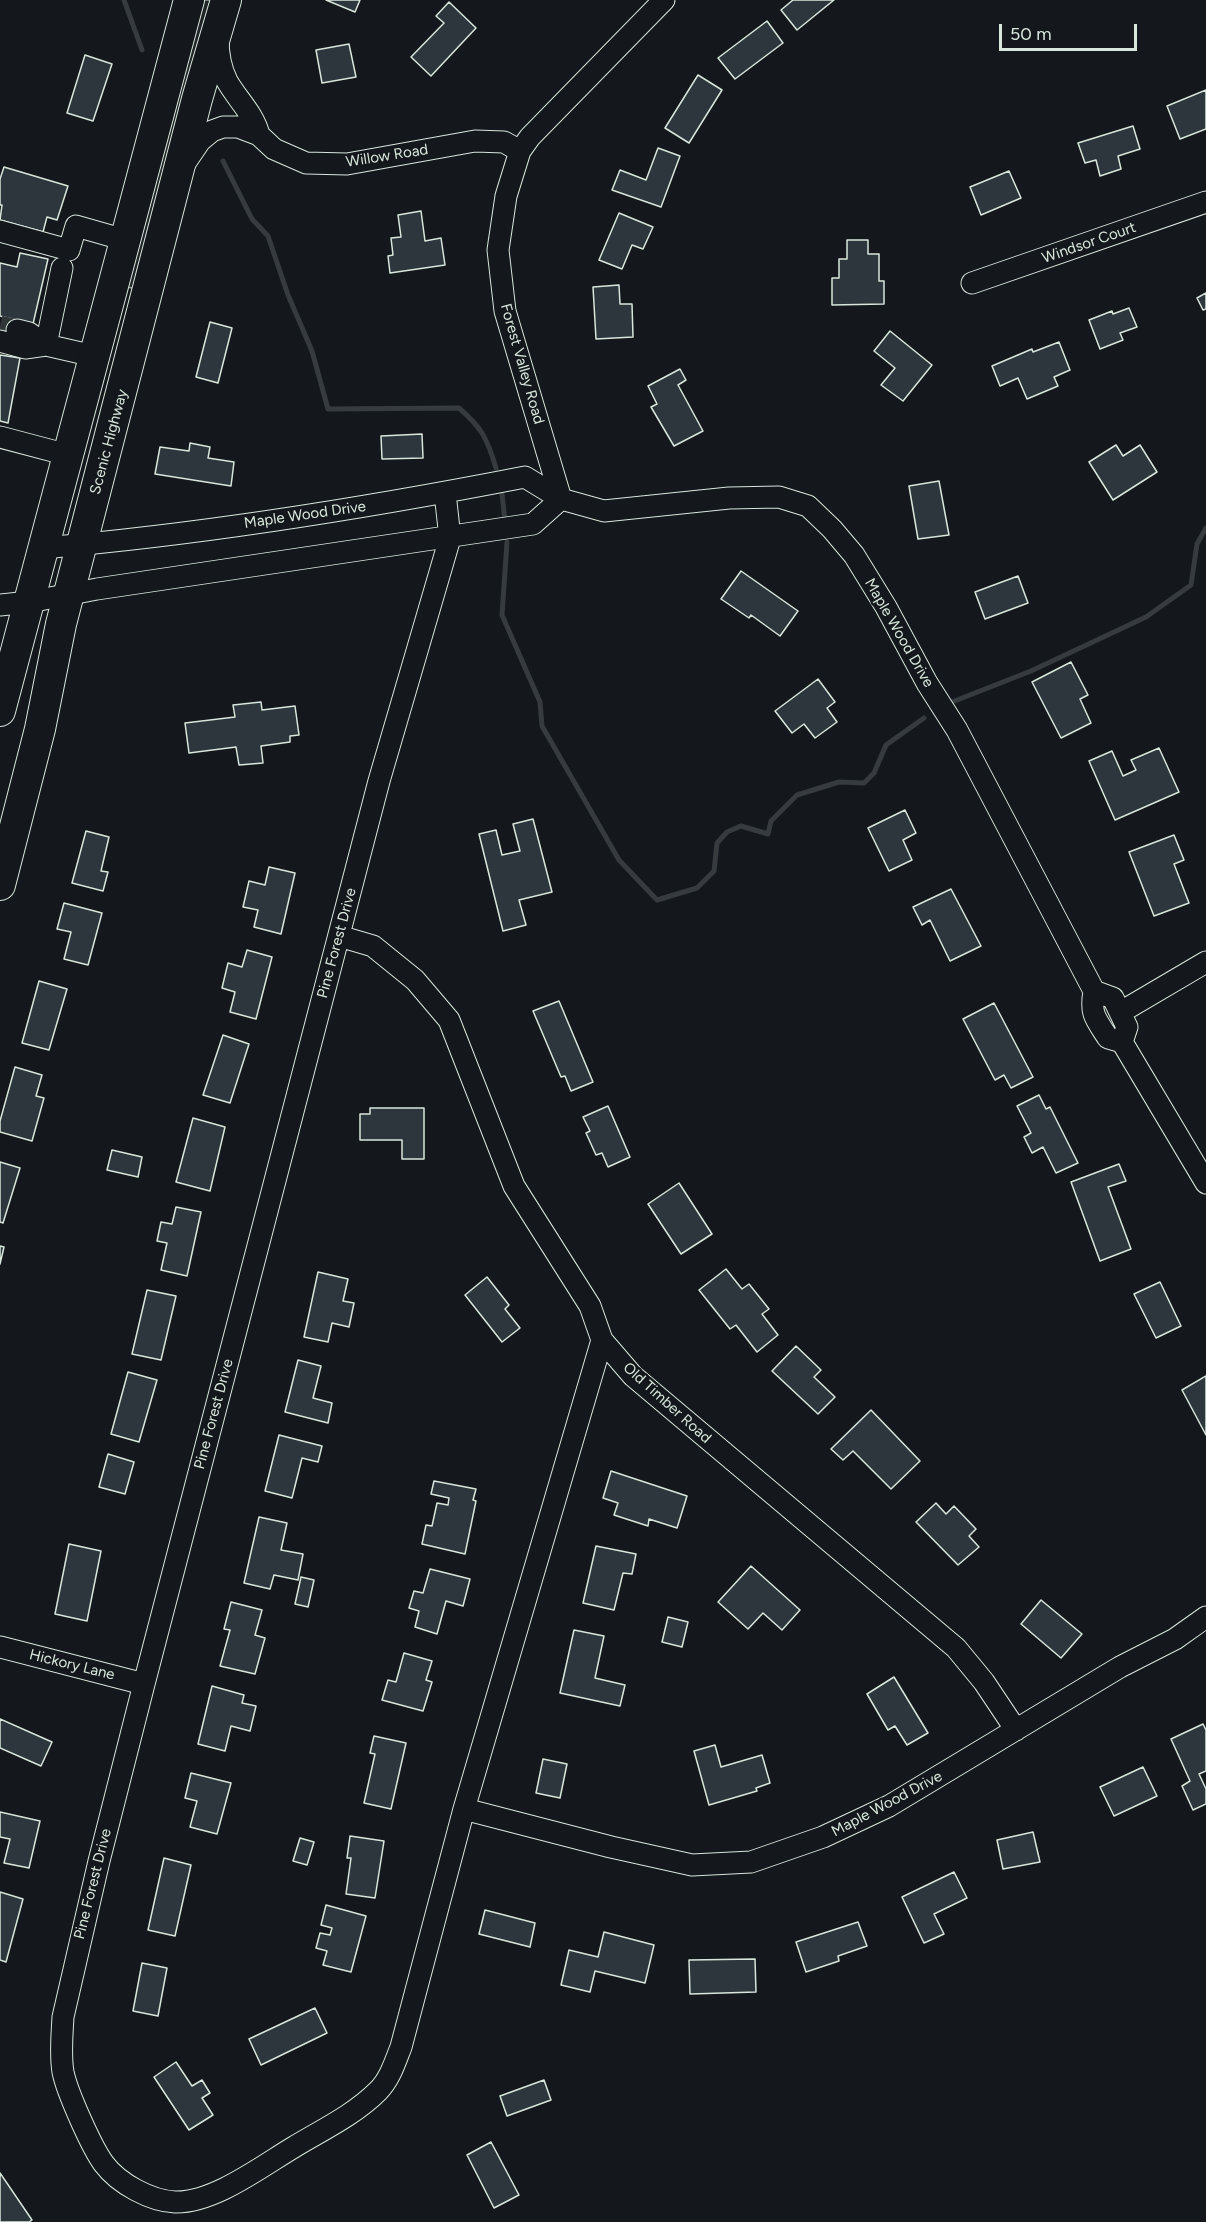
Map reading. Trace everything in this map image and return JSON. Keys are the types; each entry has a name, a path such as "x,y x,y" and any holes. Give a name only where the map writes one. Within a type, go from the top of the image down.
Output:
{"highway":[{"path":"0,711 14,604 43,548 189,0"},
{"name":"Scenic Highway","path":"0,885 40,729 82,544 178,172 226,0"}],"street":[{"name":"Forest Valley Road","path":"561,498 505,311 498,250 506,196 520,151 530,137 664,0"},
{"path":"217,28 218,57 226,80 257,126 259,135"},
{"path":"178,172 200,141 212,131 223,127 238,127 259,135"},
{"name":"Willow Road","path":"259,135 274,149 306,163 347,164 475,141 504,142 520,151"},
{"name":"Windsor Court","path":"972,283 1206,202"},
{"path":"0,231 69,250 76,226 125,240"},
{"path":"46,345 62,268"},
{"path":"8,336 25,348 46,345 94,356"},
{"path":"0,437 68,454"},
{"name":"Maple Wood Drive","path":"43,548 207,529 445,493 525,477 561,498 604,511 686,502 779,497 808,506 854,555 886,607 927,683 957,730 1094,991 1091,1009 1107,1038 1122,1042 1206,1183"},
{"path":"445,493 450,538"},
{"path":"14,604 533,524 561,498"},
{"name":"Pine Forest Drive","path":"450,538 379,780 144,1684 72,1972 63,2017 61,2044 63,2073 76,2109 104,2164 118,2178 153,2198 176,2202 202,2198 230,2185 354,2111 379,2090 393,2069 401,2047 464,1809 602,1340"},
{"name":"Old Timber Road","path":"339,936 373,946 415,980 449,1020 514,1186 590,1306 602,1340 633,1376 956,1648 984,1682 1016,1730"},
{"path":"1122,1042 1127,1027 1121,1012 1206,962"},
{"name":"Maple Wood Drive","path":"1094,991 1113,998 1121,1012"},
{"name":"Maple Wood Drive","path":"464,1809 611,1848 692,1866 751,1862 823,1837 889,1806 1120,1667 1175,1639 1206,1617"},
{"name":"Hickory Lane","path":"0,1647 144,1684"}],"shaded area":[{"path":"200,0 213,0 136,289 124,286"}],"building":[{"path":"326,0 360,0 355,12"},
{"path":"793,0 834,0 797,30 781,10"},
{"path":"449,2 476,28 431,76 411,57 444,23 436,16"},
{"path":"767,21 783,43 735,79 718,58"},
{"path":"349,44 356,77 322,83 316,50"},
{"path":"85,55 112,64 93,121 67,113"},
{"path":"698,75 722,90 689,143 665,128"},
{"path":"1206,90 1206,129 1180,139 1167,106"},
{"path":"1133,126 1140,149 1118,156 1121,169 1100,176 1096,160 1085,163 1078,143"},
{"path":"658,148 680,156 661,207 612,190 620,170 646,180"},
{"path":"4,167 68,186 57,220 47,217 43,232 0,220 2,205 0,205 0,179"},
{"path":"1009,171 1021,198 981,215 970,187"},
{"path":"421,211 425,241 441,238 445,265 390,273 388,256 393,255 391,238 401,237 398,215"},
{"path":"619,213 653,227 643,249 632,245 622,269 599,260"},
{"path":"847,240 868,240 868,254 879,254 879,281 884,281 884,304 832,305 832,278 839,278 839,259 847,259"},
{"path":"20,253 48,259 33,324 0,316 0,263 17,267"},
{"path":"619,285 620,304 632,304 633,337 596,339 593,287"},
{"path":"1206,293 1206,309 1203,310 1197,298"},
{"path":"1129,308 1137,327 1120,333 1123,340 1100,349 1089,320 1112,311 1113,314"},
{"path":"210,322 232,328 218,383 196,377"},
{"path":"890,331 932,365 903,401 881,385 895,368 874,351"},
{"path":"1059,342 1070,370 1054,377 1058,386 1027,399 1018,378 1000,386 992,366 1032,349 1033,352"},
{"path":"0,355 20,358 8,423 0,421"},
{"path":"680,369 686,380 678,385 703,431 674,446 651,407 657,404 648,386"},
{"path":"422,434 423,458 382,459 381,436"},
{"path":"190,443 210,447 208,458 234,462 231,486 155,474 160,447 189,451"},
{"path":"1116,445 1123,456 1140,445 1157,472 1113,500 1089,462"},
{"path":"939,481 949,535 918,539 909,486"},
{"path":"741,571 798,611 780,636 751,615 749,618 721,599"},
{"path":"1018,576 1028,603 985,619 975,592"},
{"path":"1071,662 1088,695 1080,699 1091,723 1061,738 1032,682"},
{"path":"818,679 835,702 827,708 837,722 815,738 804,724 792,733 775,711"},
{"path":"261,702 262,710 295,706 299,735 290,736 290,742 261,746 263,763 239,765 236,747 189,753 185,723 235,717 233,705"},
{"path":"1159,748 1179,792 1115,820 1089,761 1112,751 1123,776 1136,770 1131,760"},
{"path":"905,810 916,833 903,840 912,860 889,871 868,828"},
{"path":"533,819 552,892 519,900 526,925 503,931 479,834 496,830 502,855 520,851 513,824"},
{"path":"86,831 109,837 101,871 108,872 103,891 72,883"},
{"path":"1174,835 1184,860 1174,864 1189,903 1154,916 1129,852"},
{"path":"269,867 295,873 281,934 254,927 258,910 243,907 249,881 265,885"},
{"path":"951,889 981,946 950,961 930,920 922,925 913,907"},
{"path":"64,903 102,913 88,965 64,959 71,932 57,929"},
{"path":"247,950 272,957 256,1019 230,1012 235,992 222,988 228,963 242,967"},
{"path":"39,981 67,989 49,1050 22,1043"},
{"path":"559,1001 593,1082 571,1091 565,1076 561,1077 533,1011"},
{"path":"994,1003 1033,1077 1011,1088 1004,1075 995,1080 963,1019"},
{"path":"223,1035 249,1044 230,1103 203,1095"},
{"path":"15,1067 42,1075 36,1096 44,1098 32,1141 0,1132 0,1121"},
{"path":"1039,1095 1046,1109 1050,1107 1078,1163 1056,1173 1043,1147 1032,1153 1024,1137 1031,1133 1017,1106"},
{"path":"608,1106 630,1157 608,1167 602,1153 596,1155 586,1133 590,1131 583,1117"},
{"path":"370,1108 424,1108 424,1159 402,1159 402,1140 360,1140 360,1114 370,1114"},
{"path":"193,1118 225,1127 210,1191 176,1182"},
{"path":"112,1150 142,1157 138,1177 107,1170"},
{"path":"0,1162 20,1168 3,1223 0,1222"},
{"path":"1119,1164 1126,1181 1108,1187 1131,1249 1100,1261 1071,1182"},
{"path":"679,1183 712,1234 681,1254 648,1204"},
{"path":"176,1207 201,1212 187,1276 161,1270 167,1243 157,1241 161,1222 172,1224"},
{"path":"0,1246 4,1247 0,1264"},
{"path":"726,1269 742,1289 749,1284 769,1309 762,1314 778,1335 757,1352 736,1325 730,1329 699,1290"},
{"path":"318,1272 348,1279 343,1301 354,1303 349,1327 332,1323 328,1342 304,1337"},
{"path":"487,1277 509,1305 505,1309 520,1328 502,1342 465,1295"},
{"path":"1160,1282 1181,1326 1156,1338 1134,1294"},
{"path":"147,1290 176,1296 161,1360 132,1354"},
{"path":"796,1346 821,1370 814,1377 835,1397 818,1414 772,1371"},
{"path":"298,1360 321,1366 313,1398 332,1403 328,1423 285,1412"},
{"path":"128,1372 157,1380 139,1442 111,1434"},
{"path":"1206,1376 1206,1435 1182,1390"},
{"path":"871,1410 920,1461 891,1489 853,1451 843,1460 831,1449"},
{"path":"279,1435 322,1446 318,1462 302,1458 292,1498 265,1491"},
{"path":"108,1454 134,1462 125,1494 99,1487"},
{"path":"611,1471 687,1496 677,1528 649,1519 648,1526 614,1515 618,1503 603,1498"},
{"path":"434,1481 476,1489 473,1500 476,1501 465,1554 422,1544 426,1525 432,1526 437,1503 448,1505 449,1498 431,1494"},
{"path":"936,1503 946,1514 954,1506 976,1529 969,1536 979,1547 958,1565 916,1522"},
{"path":"259,1517 287,1523 281,1550 303,1554 298,1580 274,1575 270,1589 244,1583"},
{"path":"69,1544 101,1551 87,1621 55,1614"},
{"path":"596,1546 636,1554 632,1574 623,1573 614,1610 583,1603"},
{"path":"751,1566 800,1610 782,1630 763,1613 748,1629 718,1602"},
{"path":"430,1569 470,1579 463,1606 446,1601 437,1634 415,1627 419,1611 409,1608 414,1591 423,1593"},
{"path":"301,1577 314,1580 308,1607 295,1604"},
{"path":"1041,1600 1082,1634 1061,1658 1021,1624"},
{"path":"231,1602 262,1610 255,1635 265,1638 255,1674 220,1666 230,1630 224,1629"},
{"path":"668,1617 688,1622 682,1647 662,1642"},
{"path":"574,1630 604,1636 595,1678 625,1685 620,1706 560,1693"},
{"path":"404,1653 432,1661 426,1680 432,1682 423,1711 382,1700 388,1680 396,1682"},
{"path":"894,1677 928,1733 907,1745 895,1726 888,1730 867,1694"},
{"path":"212,1686 244,1695 242,1703 256,1706 250,1731 231,1726 225,1751 198,1744"},
{"path":"0,1719 52,1742 41,1766 0,1748"},
{"path":"1203,1724 1206,1730 1206,1771 1199,1774 1206,1789 1206,1804 1193,1810 1182,1786 1190,1781 1171,1739"},
{"path":"374,1736 406,1743 391,1809 364,1803 375,1754 370,1753"},
{"path":"715,1745 721,1767 762,1755 770,1783 756,1788 757,1791 709,1805 694,1751"},
{"path":"543,1759 567,1764 560,1798 536,1793"},
{"path":"1143,1767 1157,1796 1114,1816 1100,1787"},
{"path":"191,1773 231,1783 217,1834 190,1827 197,1801 185,1798"},
{"path":"0,1812 40,1821 29,1868 4,1863 10,1839 0,1837"},
{"path":"1033,1832 1040,1862 1003,1869 997,1840"},
{"path":"350,1836 384,1841 375,1898 346,1894 351,1858 347,1858"},
{"path":"300,1838 314,1842 307,1865 293,1861"},
{"path":"164,1858 191,1865 175,1936 148,1930"},
{"path":"954,1872 967,1898 934,1914 944,1934 924,1943 902,1897"},
{"path":"0,1892 23,1899 6,1962 0,1960"},
{"path":"326,1905 366,1916 351,1972 323,1965 327,1951 316,1948 320,1933 330,1935 332,1928 321,1925"},
{"path":"485,1910 535,1923 530,1947 479,1934"},
{"path":"858,1922 867,1946 838,1956 839,1961 806,1972 796,1942"},
{"path":"604,1932 654,1945 645,1983 595,1971 590,1992 561,1985 569,1950 598,1957"},
{"path":"755,1959 756,1992 690,1994 689,1960"},
{"path":"142,1963 167,1968 158,2016 133,2011"},
{"path":"315,2008 327,2033 261,2065 249,2039"},
{"path":"176,2062 192,2086 202,2080 210,2093 202,2098 213,2115 189,2130 154,2077"},
{"path":"544,2080 551,2100 507,2116 500,2096"},
{"path":"491,2142 519,2195 494,2208 467,2155"},
{"path":"0,2173 32,2220 29,2222 0,2222"}],"waterway":[{"path":"124,0 142,50"},
{"path":"223,161 252,219 268,236 288,295 312,351 328,409 459,408 483,434 496,468"},
{"path":"502,494 505,521"},
{"path":"952,702 1031,671 1146,617 1191,585 1197,544 1206,528"},
{"path":"507,542 502,615 540,702 542,726 619,860 657,900 697,888 714,871 717,843 727,832 741,826 768,834 771,821 797,795 839,782 864,783 874,773 886,745 924,718"}],"tunnel":[{"path":"0,326 17,330"}]}
